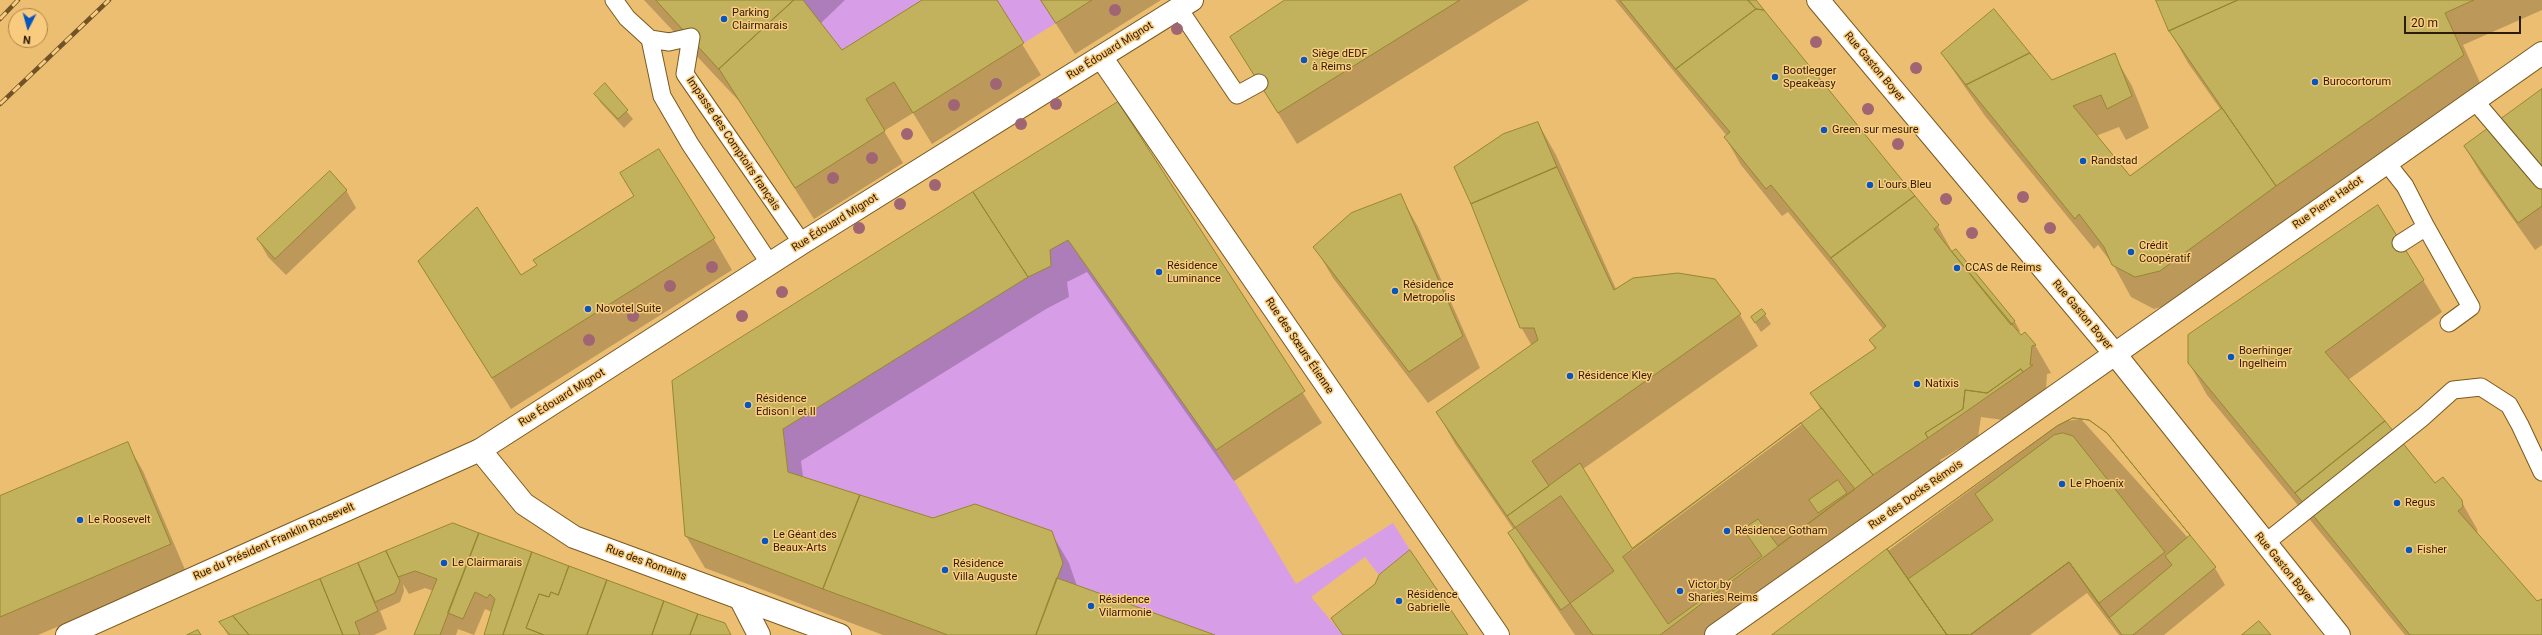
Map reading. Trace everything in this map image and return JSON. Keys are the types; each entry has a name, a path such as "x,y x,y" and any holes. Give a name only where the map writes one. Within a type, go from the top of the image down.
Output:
{"street":[{"name":"Rue Gaston Boyer","path":"1818,0 2115,354 2264,544 2339,635"},
{"name":"Rue Édouard Mignot","path":"480,450 802,243 1186,4"},
{"name":"Rue Pierre Hadot","path":"2115,354 2474,100 2542,54"},
{"name":"Rue des Sœurs Étienne","path":"1101,57 1498,635"},
{"name":"Rue des Docks Rémois","path":"1716,635 2115,354"},
{"name":"Rue des Romains","path":"480,450 524,504 574,537 840,635"},
{"name":"Rue du Président Franklin Roosevelt","path":"67,635 480,450"},
{"path":"740,598 759,635"}],"lane":[{"path":"614,0 627,18 650,39 662,96 690,144 770,264"},
{"path":"1186,4 1238,95 1259,83"},
{"name":"Impasse des Comptoirs français","path":"650,39 669,42 691,37 685,74 802,243"},
{"path":"2474,100 2542,180"},
{"path":"2386,162 2405,186 2471,307 2449,323"},
{"path":"2402,243 2426,227"},
{"path":"2264,544 2423,417 2453,390 2481,387 2509,405 2520,424 2542,472"}],"shaded area":[{"path":"803,0 922,0 842,50"},
{"path":"997,0 1041,0 1056,23 1024,43"},
{"path":"1068,240 1216,450 1296,584 1393,523 1410,550 1379,575 1365,557 1311,597 1343,635 1215,635 1057,578 1063,563 1051,531 975,504 933,518 788,472 783,429 1028,277 1051,266 1050,250"}],"building":[{"name":"Parking Clairmarais","path":"656,0 794,0 719,69"},
{"path":"794,0 803,0 842,50 922,0 997,0 1024,43 913,113 894,82 866,99 885,131 795,188 719,69"},
{"path":"1041,0 1092,0 1056,23"},
{"name":"Siège dEDF à Reims","path":"1285,0 1460,0 1278,113 1230,37"},
{"path":"1620,0 1748,0 1756,9 1676,69"},
{"path":"1748,0 1756,0 1764,10 1756,9"},
{"path":"2156,0 2238,0 2169,31"},
{"name":"Burocortorum","path":"2238,0 2474,0 2445,13 2464,55 2276,186 2169,31"},
{"path":"1756,9 1764,10 1915,196 1831,258 1771,185 1766,189 1724,137 1730,132 1676,69"},
{"path":"1994,9 2030,53 1966,85 1941,53"},
{"path":"2030,53 2052,80 2115,53 2132,96 2107,109 2101,95 2073,106 2130,176 2222,108 2276,186 2160,271 2135,277 2112,265 2104,247 2079,214 2075,219 1966,85"},
{"path":"605,83 628,110 618,119 594,94"},
{"path":"2542,89 2542,206 2518,223 2464,146"},
{"name":"Résidence Luminance","path":"1118,102 1305,391 1216,450 1068,240 1050,250 1051,266 1028,277 973,192"},
{"path":"1538,122 1557,167 1471,204 1454,167 1503,134"},
{"path":"659,149 715,238 492,378 418,261 477,207 521,275 537,265 533,260 634,196 620,173"},
{"name":"Résidence Kley","path":"1557,167 1614,290 1633,278 1678,273 1715,279 1741,314 1532,461 1549,486 1507,516 1436,412 1538,340 1534,328 1520,328 1471,204"},
{"path":"330,171 347,190 275,259 257,239"},
{"name":"Résidence Edison I et II","path":"973,192 1028,277 783,429 788,472 860,495 823,589 685,536 672,381"},
{"name":"Résidence Metropolis","path":"1401,194 1463,336 1409,372 1313,247 1351,213"},
{"path":"1915,196 1939,225 1934,229 1952,252 2021,335 2025,332 2036,345 2032,346 2030,365 2033,365 2023,372 2021,369 1987,393 1965,390 1963,409 1925,433 1928,438 1873,475 1810,393 1876,348 1869,340 1886,326 1831,258"},
{"path":"2378,205 2424,280 2325,352 2385,421 2295,493 2188,363 2188,335"},
{"path":"1956,249 2015,321 2011,325 1952,252"},
{"path":"1762,309 1766,314 1755,323 1751,317"},
{"path":"2021,369 2023,372 1928,438 1925,433 1963,409 1965,390 1987,393"},
{"name":"Résidence Gotham","path":"1822,408 1873,475 1660,635 1593,635 1507,516 1580,463 1632,548"},
{"name":"Le Phoenix","path":"2073,418 2089,420 2107,433 2216,567 2133,635 2122,635 2069,562 1970,635 1947,635 1887,549 2057,426"},
{"name":"Le Phoenix","path":"2073,418 2089,420 2107,433 2190,535 2165,556 2172,565 2109,618 2069,562 1970,635 1947,635 1887,549 2057,426"},
{"path":"2385,421 2435,483 2443,477 2462,500 2463,507 2458,511 2537,601 2542,599 2542,635 2410,635 2295,493"},
{"path":"1801,423 1855,489 1778,546 1758,519 1743,529 1762,556 1668,624 1623,557"},
{"name":"Le Phoenix","path":"2063,433 2073,436 2165,552 2099,603 2069,562 1970,635 1947,635 1908,579 1993,520 1975,494 2054,435"},
{"name":"Le Roosevelt","path":"128,442 171,544 0,617 0,496"},
{"path":"1838,480 1847,493 1818,513 1809,500"},
{"name":"Résidence Villa Auguste","path":"860,495 933,518 975,504 1052,531 1063,563 1036,635 948,635 823,589"},
{"path":"1561,496 1614,571 1561,610 1508,533"},
{"path":"453,523 479,533 440,635 414,635 437,579 415,571 398,577 386,551"},
{"path":"479,533 532,552 503,635 484,635 495,599 490,594 487,598 475,592 463,619 448,613"},
{"path":"1887,549 1947,635 1772,635"},
{"name":"Résidence Gabrielle","path":"1410,550 1468,635 1343,635 1331,618 1375,584 1379,575"},
{"path":"386,551 400,581 395,593 375,602 358,563"},
{"path":"532,552 569,566 558,595 551,592 549,597 539,594 526,628 544,635 503,635"},
{"path":"358,563 378,611 355,622 360,635 343,635 320,579"},
{"path":"569,566 607,580 587,635 544,635 526,628 539,594 549,597 551,592 558,595"},
{"name":"Résidence Vilarmonie","path":"1057,578 1215,635 1036,635"},
{"path":"320,579 343,635 249,635 233,616"},
{"path":"607,580 664,601 652,635 587,635"},
{"path":"664,601 698,614 690,635 652,635"},
{"path":"698,614 725,623 731,635 690,635"},
{"path":"233,616 249,635 230,635 219,622"},
{"path":"2259,621 2271,635 2242,635"},
{"path":"198,630 201,635 187,635"}],"railway":[{"path":"0,19 18,0"},
{"path":"0,104 109,0"}],"place":[{"name":"Parking Clairmarais","path":"724,19"},
{"name":"Siège dEDF à Reims","path":"1304,60"},
{"name":"Bootlegger Speakeasy","path":"1775,77"},
{"name":"Burocortorum","path":"2315,82"},
{"name":"Green sur mesure","path":"1824,130"},
{"name":"Randstad","path":"2083,161"},
{"name":"L'ours Bleu","path":"1870,185"},
{"name":"Crédit Coopératif","path":"2131,252"},
{"name":"CCAS de Reims","path":"1957,268"},
{"name":"Résidence Luminance","path":"1159,272"},
{"name":"Résidence Metropolis","path":"1395,291"},
{"name":"Novotel Suite","path":"588,309"},
{"name":"Boerhinger Ingelheim","path":"2231,357"},
{"name":"Résidence Kley","path":"1570,376"},
{"name":"Natixis","path":"1917,384"},
{"name":"Résidence Edison I et II","path":"748,405"},
{"name":"Le Phoenix","path":"2062,484"},
{"name":"Regus","path":"2397,503"},
{"name":"Le Roosevelt","path":"80,520"},
{"name":"Résidence Gotham","path":"1727,531"},
{"name":"Le Géant des Beaux-Arts","path":"765,541"},
{"name":"Fisher","path":"2409,550"},
{"name":"Le Clairmarais","path":"444,563"},
{"name":"Résidence Villa Auguste","path":"945,570"},
{"name":"Victor by Sharies Reims","path":"1680,591"},
{"name":"Résidence Gabrielle","path":"1399,601"},
{"name":"Résidence Vilarmonie","path":"1091,606"}]}
